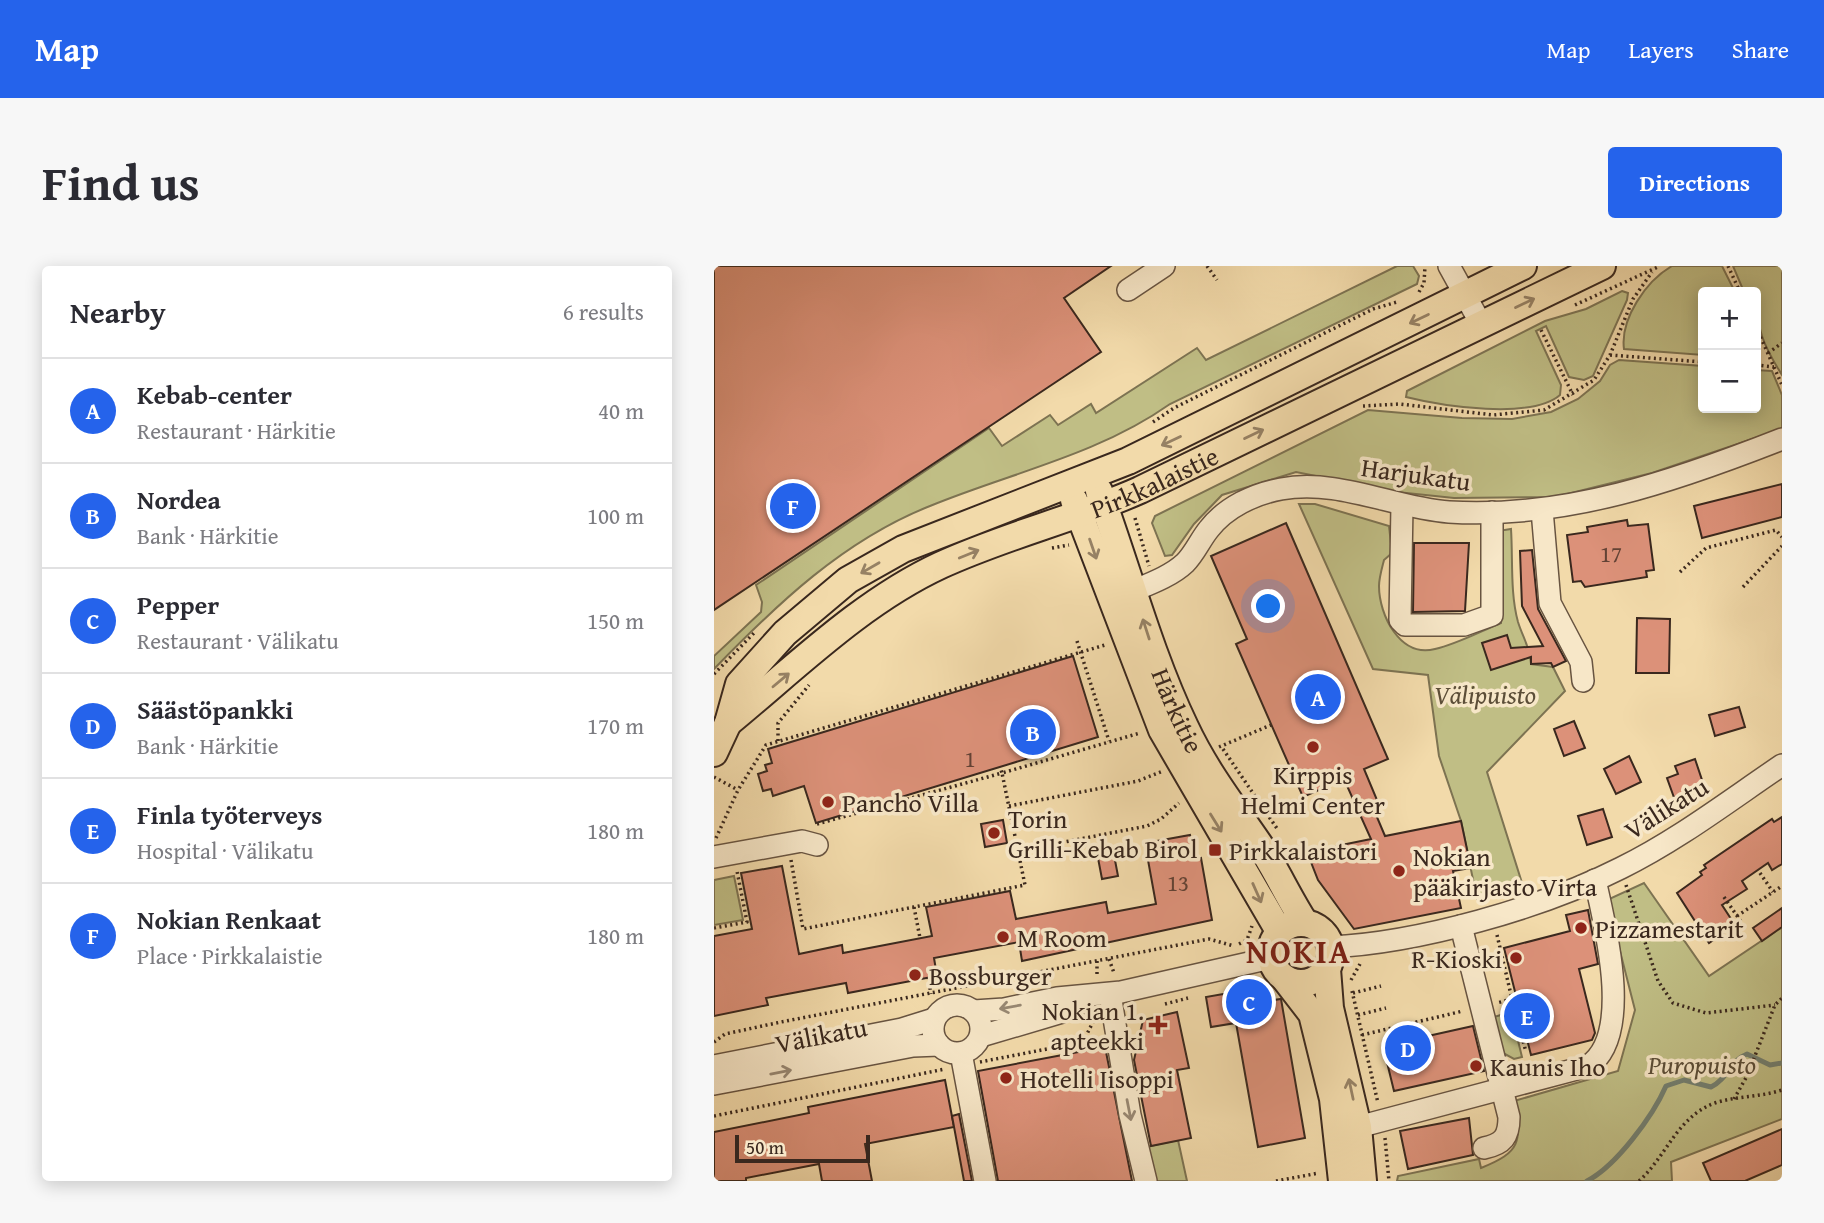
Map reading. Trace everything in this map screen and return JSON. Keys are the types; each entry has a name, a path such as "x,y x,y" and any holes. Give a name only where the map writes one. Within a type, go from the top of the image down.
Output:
{"main road":[{"name":"Pirkkalaistie","path":"721,720 739,684 785,633 848,580 903,549 1069,486 1190,432 1523,266"},
{"name":"Pirkkalaistie","path":"721,720 849,623 906,584 940,565 987,546 1092,511 1602,266"},
{"name":"Härkitie","path":"1092,511 1093,475"},
{"name":"Härkitie","path":"1069,486 1092,511 1124,594 1153,651 1198,756 1261,847 1305,923"},
{"name":"Härkitie","path":"1124,594 1132,659 1162,730 1279,931"},
{"path":"714,753 721,720"},
{"path":"1330,1177 1333,1099 1312,1014 1278,968 1270,947 1279,931 1295,923 1305,923 1321,931 1329,958 1330,1008 1358,1127 1363,1181"},
{"path":"1278,968 1304,983 1314,980 1329,958"}],"street":[{"path":"1128,290 1164,266"},
{"path":"1449,266 1481,324"},
{"name":"Harjukatu","path":"1124,594 1184,565 1221,515 1237,504 1280,489 1317,487 1448,512 1542,510 1630,492 1782,439"},
{"path":"1402,505 1400,620 1405,625 1464,625 1492,615 1492,512"},
{"path":"1542,510 1550,603 1581,662 1583,681"},
{"name":"Välikatu","path":"1329,958 1389,941 1461,926 1621,869 1664,844 1782,765"},
{"path":"714,857 813,843"},
{"path":"1358,1127 1588,1066 1604,1052 1608,1043 1613,963 1595,880"},
{"path":"1461,926 1509,1117 1509,1130 1499,1145 1483,1148"},
{"path":"981,1036 1059,1013 1102,996 1238,956 1278,968"},
{"path":"974,1011 1004,1009 1057,998 1102,996"},
{"path":"1102,996 1146,1181"},
{"path":"948,1006 966,1006 974,1011 982,1027 981,1036 970,1050 961,1053 945,1050 939,1045 932,1028 934,1019 948,1006"},
{"name":"Välikatu","path":"714,1066 902,1029 934,1019"},
{"name":"Välikatu","path":"714,1084 913,1046 939,1045"},
{"path":"961,1053 985,1181"}],"path":[{"path":"1207,266 1217,280"},
{"path":"1419,292 1424,283 1425,266"},
{"path":"1728,266 1738,287"},
{"path":"1357,407 1400,404 1493,415 1544,410 1594,380 1610,355 1633,299 1653,270"},
{"path":"1541,330 1573,395"},
{"path":"1761,338 1782,385"},
{"path":"1768,353 1782,342"},
{"path":"1610,355 1698,362"},
{"path":"1761,366 1774,367"},
{"path":"1680,572 1706,548 1776,530 1782,537"},
{"path":"1068,545 1073,558"},
{"path":"1743,587 1782,546"},
{"path":"1101,633 1109,656"},
{"path":"1077,641 1109,741"},
{"path":"714,843 738,790 760,751 778,741 1105,645"},
{"path":"1135,721 1144,742"},
{"path":"1221,746 1272,725"},
{"path":"1001,770 1025,886 803,929 791,859 798,858 813,843 813,825 1001,770 1140,733"},
{"path":"1154,761 1166,784"},
{"path":"1009,806 1138,782 1160,772"},
{"path":"714,777 738,790"},
{"path":"1173,795 1186,813"},
{"path":"1018,851 1147,826 1161,819 1179,803"},
{"path":"714,928 747,922 737,869"},
{"path":"1621,869 1658,981 1663,993 1673,1003 1706,1013 1775,1005"},
{"path":"1760,873 1773,892"},
{"path":"1737,916 1782,886"},
{"path":"1724,897 1744,926"},
{"path":"915,907 920,938"},
{"path":"714,1042 725,1034 1209,939 1238,956 1253,927 1251,918"},
{"path":"1497,935 1526,1052"},
{"path":"928,977 932,994"},
{"path":"1353,993 1381,986"},
{"path":"1734,1099 1747,1076 1775,1005 1782,998"},
{"path":"1362,1035 1512,999"},
{"path":"1358,1015 1386,1008"},
{"path":"1406,1024 1409,1037"},
{"path":"1639,1181 1652,1170 1667,1143 1693,1115 1716,1102 1782,1090"},
{"path":"714,1115 796,1099"},
{"path":"1319,1162 1330,1177"},
{"path":"1276,1181 1330,1177"},
{"path":"1319,1181 1330,1177"}],"green space":[{"path":"1397,266 1413,266 1419,276 1417,284 1170,404 1113,437 1053,462 930,506 869,537 840,555 787,598 714,669 714,656 761,612 762,602 756,585 989,428 1002,446 1050,415 1058,425 1091,404 1096,413 1197,348 1206,360"},
{"path":"1672,266 1722,266 1732,287 1698,287 1698,355 1624,349 1626,325 1637,302 1662,273"},
{"path":"1733,266 1782,266 1782,375 1761,332 1761,287 1742,287"},
{"path":"1622,291 1628,293 1627,300 1593,376 1584,380 1569,377 1546,326 1536,331 1561,385 1560,395 1547,403 1529,407 1486,409 1406,397 1407,391 1545,321 1586,309"},
{"path":"1619,360 1698,366 1698,413 1761,413 1761,370 1772,371 1782,395 1782,429 1652,473 1555,497 1454,498 1397,492 1296,472 1222,495 1194,524 1172,555 1165,556 1152,523 1155,516 1368,410 1462,418 1512,419 1551,412 1578,399 1600,381 1610,365"},
{"name":"Välipuisto","path":"1299,504 1315,504 1389,526 1392,553 1384,560 1379,583 1383,609 1387,621 1402,641 1423,650 1452,644 1501,623 1498,531 1511,529 1515,611 1531,664 1553,667 1565,691 1487,772 1522,883 1477,899 1461,821 1439,756 1428,675 1373,669"},
{"path":"734,876 743,920 714,925 714,880"},
{"name":"Puropuisto","path":"1644,883 1709,976 1782,927 1782,1119 1671,1162 1672,1181 1397,1181 1398,1176 1479,1159 1481,1168 1494,1162 1504,1157 1516,1144 1518,1127 1514,1101 1618,1071 1635,1010 1607,900"},
{"path":"1511,1012 1522,1057 1514,1059 1503,1053 1494,1017"},
{"path":"1178,1140 1187,1181 1155,1181 1146,1147"}],"building":[{"path":"714,266 1111,266 1064,298 1101,352 714,610"},
{"path":"1782,484 1782,517 1702,538 1694,506"},
{"path":"1627,520 1628,526 1648,524 1654,570 1646,571 1647,577 1585,587 1581,581 1573,582 1567,535 1588,532 1587,527"},
{"path":"1286,523 1388,759 1364,769 1377,800 1371,803 1385,836 1461,821 1471,868 1453,871 1461,908 1354,929 1318,880 1307,852 1371,839 1344,779 1303,797 1236,644 1247,639 1211,556"},
{"path":"1414,543 1469,543 1465,611 1413,612"},
{"path":"1532,550 1538,609 1566,661 1553,667 1551,663 1531,664 1531,657 1491,670 1482,643 1507,635 1511,648 1543,646 1522,606 1520,551"},
{"path":"1637,618 1670,619 1669,673 1636,673"},
{"path":"1073,656 1098,737 816,823 804,786 773,796 771,789 763,791 758,774 767,771 765,765 772,763 768,749"},
{"path":"1739,707 1745,727 1715,736 1709,715"},
{"path":"1574,721 1585,748 1564,756 1554,729"},
{"path":"1629,756 1641,782 1616,794 1604,769"},
{"path":"1695,759 1706,792 1676,803 1667,778 1678,774 1675,766"},
{"path":"1603,809 1612,837 1587,845 1578,816"},
{"path":"1782,817 1782,864 1772,870 1768,863 1742,881 1747,889 1722,905 1735,925 1709,943 1677,893 1702,875 1700,872 1706,868 1704,865 1772,819 1774,822"},
{"path":"1003,820 1007,843 985,847 981,824"},
{"path":"1190,835 1195,859 1201,858 1212,920 1022,961 1019,942 934,958 937,976 848,993 846,983 766,998 768,1005 714,1016 714,936 752,929 741,873 782,866 799,954 842,945 843,953 932,936 926,907 1010,891 1016,919 1106,902 1108,913 1156,904 1146,849 1152,848 1151,842"},
{"path":"1114,855 1118,876 1102,879 1098,858"},
{"path":"1782,908 1782,927 1762,941 1753,928"},
{"path":"1588,910 1598,964 1579,969 1595,1033 1592,1040 1531,1055 1504,948 1570,931 1566,915"},
{"path":"1252,989 1254,1003 1281,999 1305,1138 1258,1147 1236,1023 1211,1027 1206,997"},
{"path":"1177,1012 1189,1068 1177,1070 1191,1138 1151,1146 1134,1060 1143,1020"},
{"path":"1473,1026 1484,1071 1394,1091 1383,1046"},
{"path":"1105,1047 1132,1181 998,1181 978,1071"},
{"path":"945,1080 954,1127 865,1144 872,1181 822,1181 819,1164 746,1178 746,1181 714,1181 714,1132 809,1113 808,1107"},
{"path":"959,1114 972,1181 964,1181 952,1116"},
{"path":"1469,1118 1473,1155 1408,1169 1400,1131"},
{"path":"1782,1129 1782,1165 1745,1181 1711,1181 1703,1163"}],"waterway":[{"path":"1587,1181 1610,1164 1632,1139 1666,1086 1684,1080 1711,1087 1722,1079 1736,1061 1747,1054 1770,1065 1782,1063"}],"place":[{"name":"Nokian Renkaat","path":"793,506"},
{"name":"Kebab-center","path":"1318,697"},
{"name":"Nordea","path":"1033,732"},
{"name":"Kirppis Helmi Center","path":"1313,747"},
{"name":"Pancho Villa","path":"828,802"},
{"name":"Torin Grilli-Kebab Birol","path":"994,833"},
{"name":"Pirkkalaistori","path":"1215,850"},
{"name":"Nokian pääkirjasto Virta","path":"1399,871"},
{"name":"Pizzamestarit","path":"1581,928"},
{"name":"M Room","path":"1003,937"},
{"name":"R-Kioski","path":"1516,958"},
{"name":"Bossburger","path":"915,975"},
{"name":"Pepper","path":"1249,1002"},
{"name":"Finla työterveys","path":"1527,1016"},
{"name":"Nokian 1. apteekki","path":"1158,1025"},
{"name":"Säästöpankki","path":"1408,1048"},
{"name":"Kaunis Iho","path":"1476,1066"},
{"name":"Hotelli Iisoppi","path":"1006,1078"}],"district":[{"name":"NOKIA","path":"1299,951"}]}
